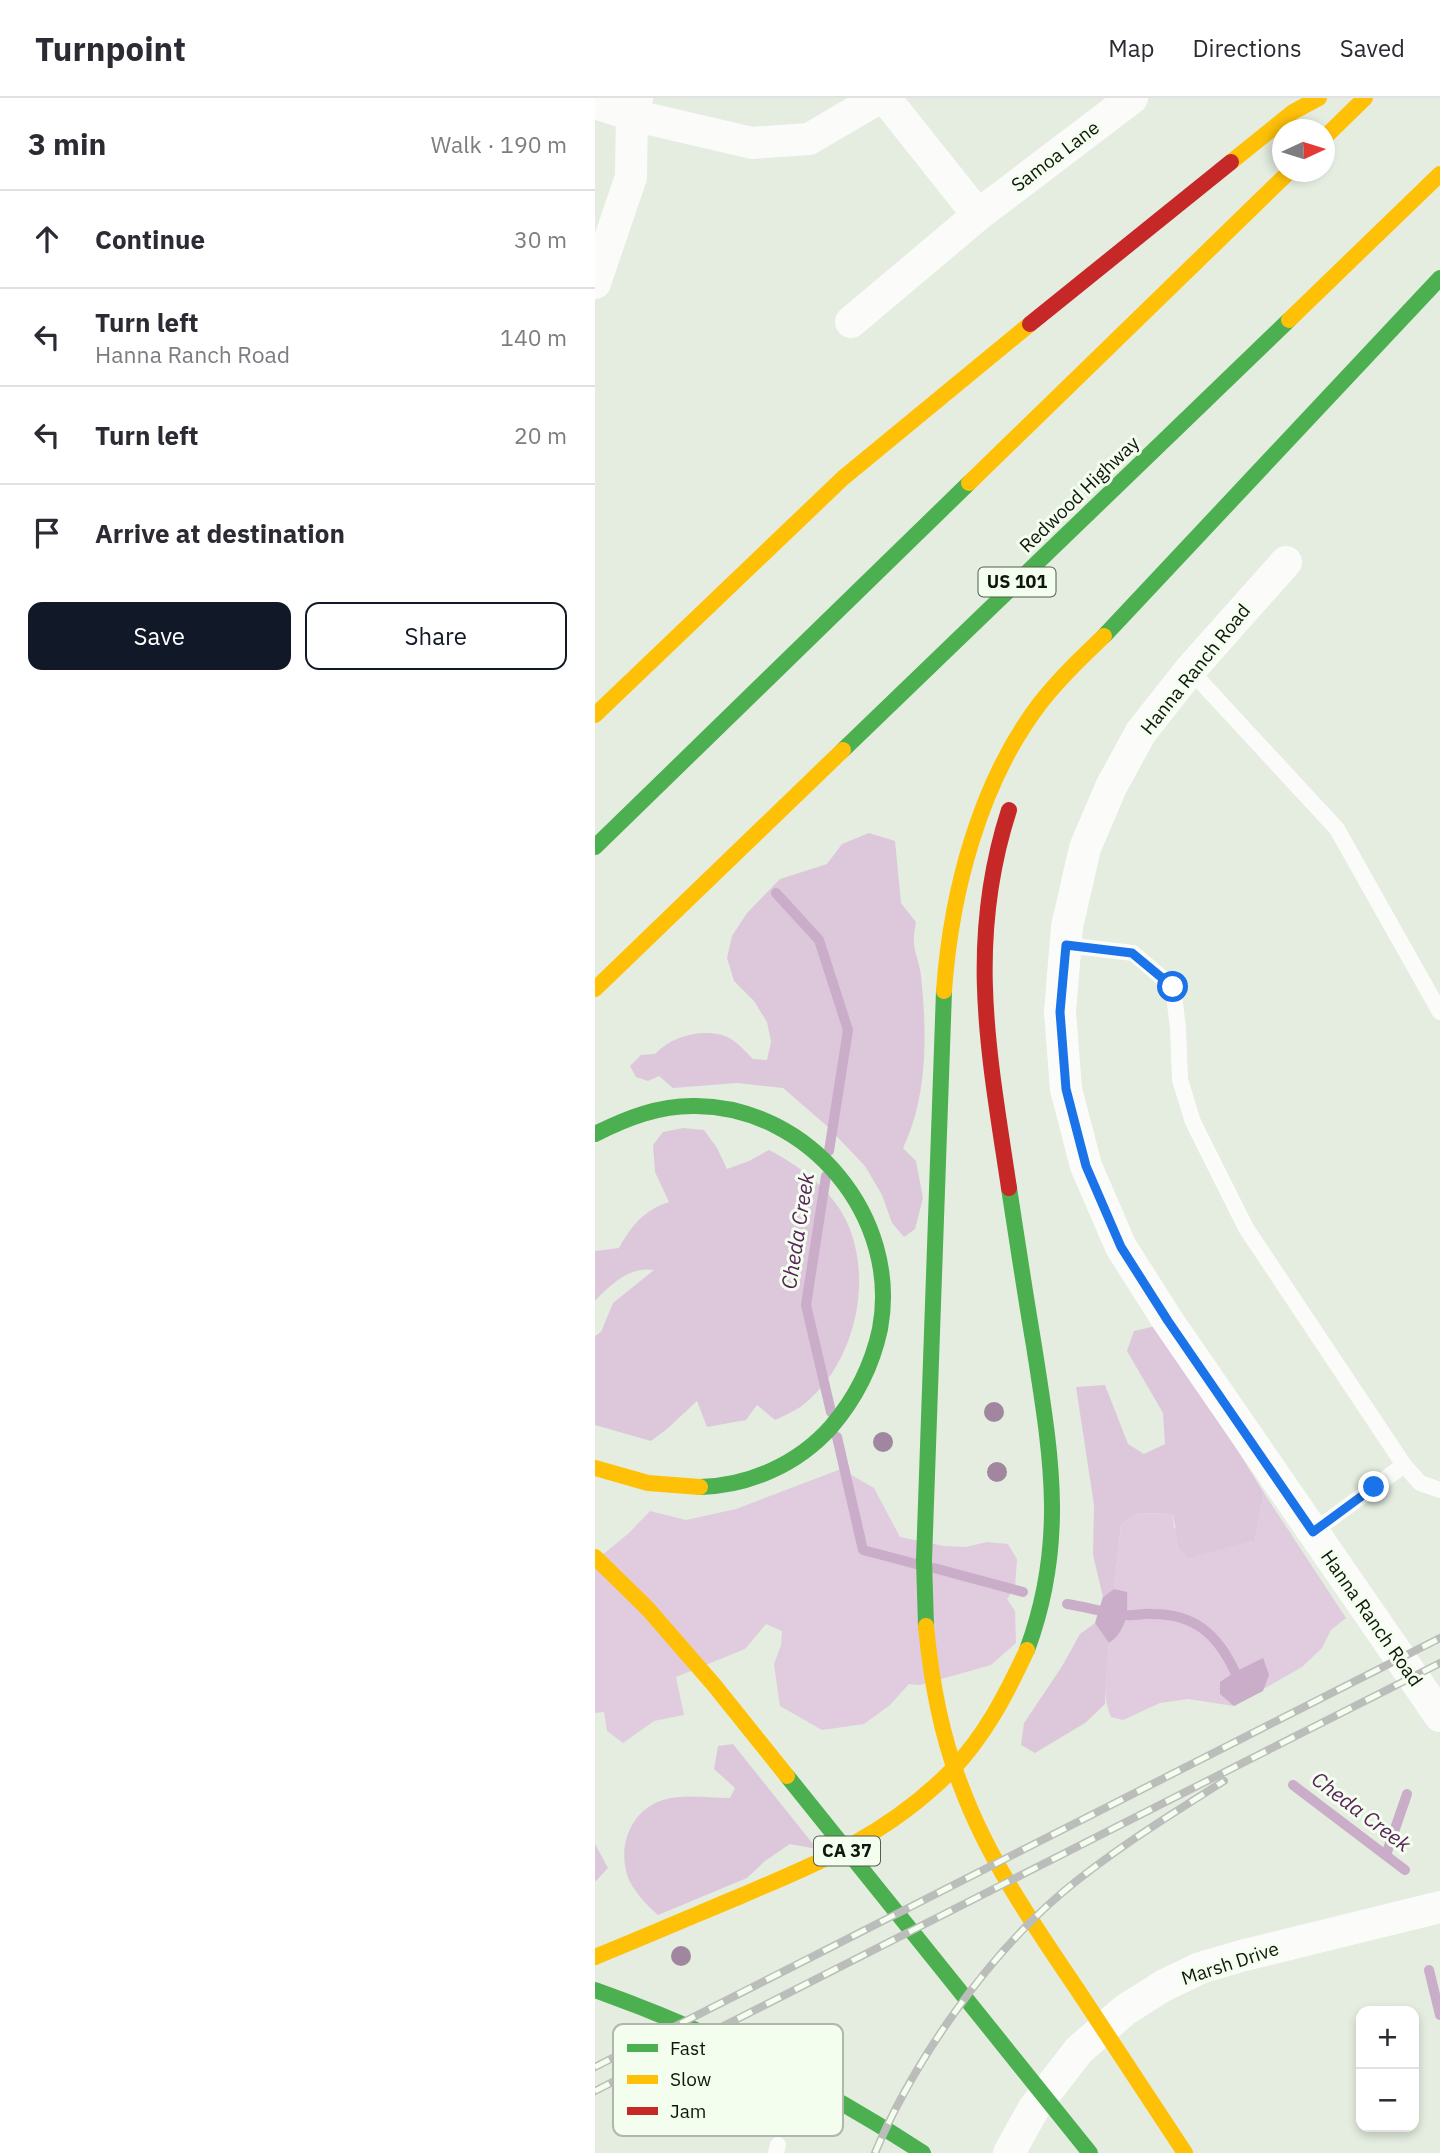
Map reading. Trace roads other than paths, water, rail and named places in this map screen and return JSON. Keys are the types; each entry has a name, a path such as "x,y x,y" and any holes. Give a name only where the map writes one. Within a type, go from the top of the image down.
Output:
{"highway":[{"path":"595,715 810,507 878,448 1293,112 1319,98"},
{"path":"1335,127 1365,98"},
{"name":"Redwood Highway","path":"595,989 1440,174"},
{"path":"595,847 1279,182"},
{"path":"1185,2153 996,1862 961,1788 943,1731 928,1656 924,1599 934,1228 944,981 951,922 960,880 995,782 1027,721 1049,691 1440,278"},
{"path":"1056,710 1099,641"},
{"path":"595,1958 840,1853 899,1817 949,1774 991,1721 1015,1681 1034,1633 1043,1603 1052,1540 1052,1470 990,1061 983,995 983,936 989,884 996,851 1016,790"},
{"path":"595,1134 630,1116 651,1110 698,1105 745,1112 784,1129 836,1170 850,1189 874,1236 881,1261 884,1312 880,1337 862,1384 848,1408 831,1428 791,1461 742,1482 716,1487 675,1486 634,1480 595,1468"},
{"name":"CA 37","path":"595,1557 648,1609 714,1685 1090,2153"},
{"path":"595,1990 681,2024"},
{"path":"843,2104 923,2153"}],"street":[{"path":"595,103 635,107 752,143 809,139 879,98"},
{"path":"885,98 978,215"},
{"name":"Samoa Lane","path":"851,322 978,215 1132,98"},
{"path":"595,284 631,177 635,107"},
{"name":"Hanna Ranch Road","path":"1286,562 1190,670 1141,733 1111,787 1085,848 1066,945 1060,1012 1066,1089 1086,1166 1121,1247 1168,1321 1440,1716"},
{"name":"Marsh Drive","path":"1009,2153 1034,2108 1079,2050 1125,2010 1163,1986 1200,1968 1241,1956 1440,1908"}],"lane":[{"path":"1190,670 1337,829 1440,1012"},
{"path":"1066,945 1132,953 1173,987 1180,1080 1193,1122 1246,1228 1404,1465 1420,1483 1440,1490"},
{"path":"1313,1532 1404,1465"}],"waterway":[{"name":"Cheda Creek","path":"776,893 819,940 848,1030 829,1151"},
{"name":"Cheda Creek","path":"826,1176 806,1305 831,1412"},
{"name":"Cheda Creek","path":"837,1437 863,1550 916,1564"},
{"name":"Cheda Creek","path":"934,1568 1023,1592"},
{"name":"Cheda Creek","path":"1067,1604 1126,1615 1150,1614 1181,1618 1213,1637 1235,1672"},
{"name":"Cheda Creek","path":"1293,1785 1405,1870"},
{"path":"1386,1855 1407,1794"},
{"name":"Cheda Creek","path":"1429,1970 1440,2015"}],"railway":[{"path":"680,2024 1440,1638"},
{"path":"727,2024 1440,1663"},
{"path":"875,2153 891,2118 931,2047 980,1979 1007,1947 1082,1877 1224,1781"},
{"path":"595,2067 613,2058"},
{"path":"595,2091 613,2082"}]}
